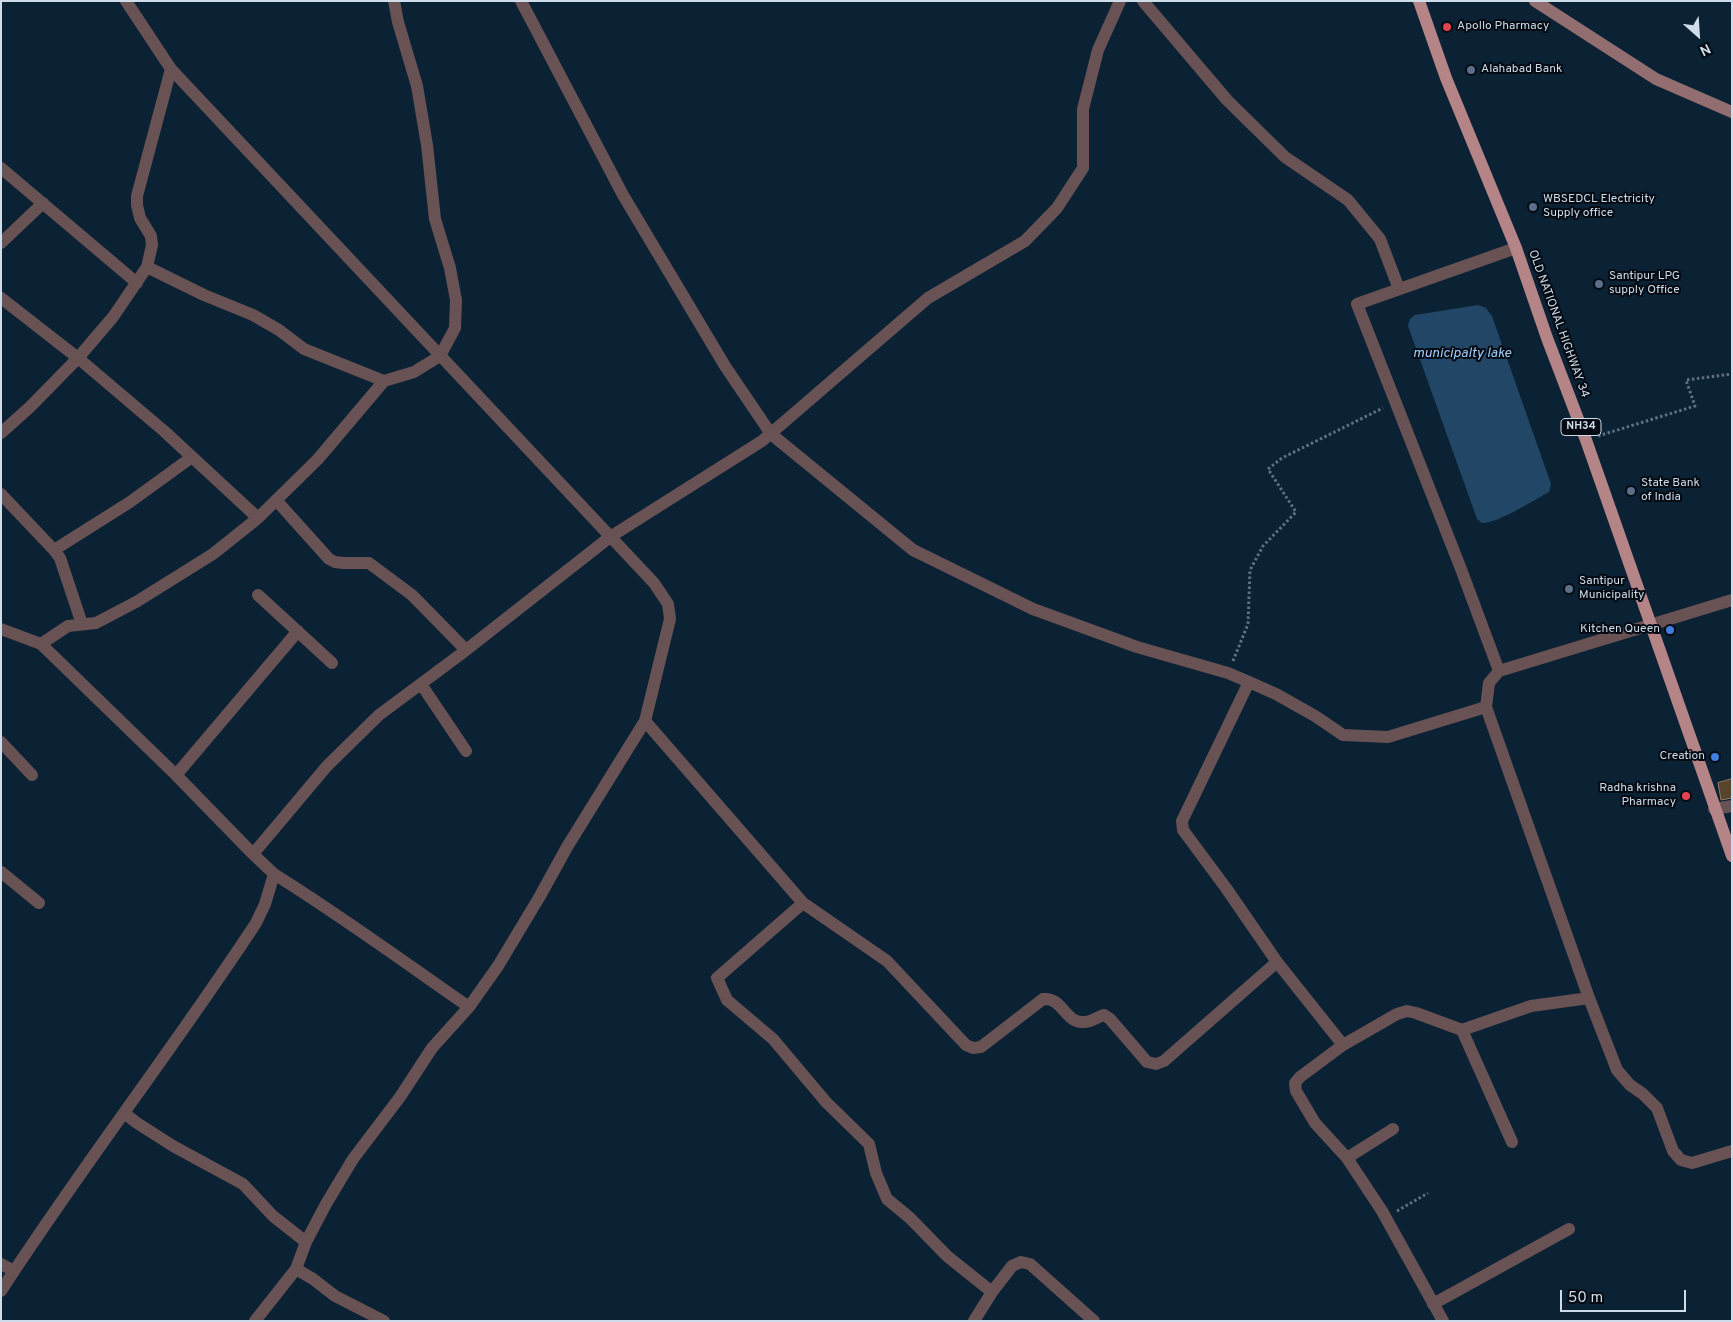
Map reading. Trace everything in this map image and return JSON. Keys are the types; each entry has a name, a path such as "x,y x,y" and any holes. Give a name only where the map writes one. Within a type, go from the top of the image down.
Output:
{"main road":[{"name":"OLD NATIONAL HIGHWAY 34","path":"1419,1 1446,78 1516,248 1547,338 1586,440 1732,856"},
{"path":"1535,1 1656,80 1732,112"}],"street":[{"path":"126,1 171,69 654,583 668,604 670,619 645,722 567,847 498,966 469,1007 432,1048 400,1097 353,1159 306,1242 296,1269 255,1321"},
{"path":"41,644 63,629 74,625 96,623 213,554 258,518 318,458 384,382 414,372 440,356 455,328 456,300 450,268 435,219 427,146 417,86 398,22 394,1"},
{"path":"521,1 623,195 725,366 771,434 912,550 1033,609 1137,647 1228,673 1249,682 1276,694 1315,716 1342,735 1388,737 1486,707"},
{"path":"252,854 326,766 379,714 466,650 610,537 762,441 928,298 1025,241 1057,208 1083,168 1083,109 1098,50 1120,1"},
{"path":"1144,1 1227,100 1259,132 1285,157 1348,200 1380,239 1399,289"},
{"path":"1,433 30,407 78,358 113,316 147,267 152,245 151,236 140,218 137,196 171,69"},
{"path":"1,168 137,283"},
{"path":"1,243 43,203"},
{"path":"1498,671 1357,304 1516,248"},
{"path":"147,267 204,295 253,315 279,330 304,349 384,382"},
{"path":"1,298 78,358 164,431 258,518"},
{"path":"54,550 130,502 192,457"},
{"path":"1,494 60,558 82,624"},
{"path":"276,500 329,559 343,563 369,562 412,595 466,650"},
{"path":"258,594 332,663"},
{"path":"1732,600 1498,671 1489,683 1486,707 1589,998 1617,1070 1630,1085 1643,1094 1657,1108 1673,1151 1681,1160 1692,1163 1732,1151"},
{"path":"1,629 41,644 176,775 252,854 274,874 314,899 469,1007"},
{"path":"176,775 298,631"},
{"path":"1249,682 1182,821 1183,830 1277,962 1343,1045"},
{"path":"421,684 466,751"},
{"path":"645,722 803,903 887,960 966,1045 973,1048 981,1047 1044,999 1050,998 1072,1019 1080,1022 1087,1022 1104,1015 1110,1019 1147,1062 1156,1064 1164,1061 1277,962"},
{"path":"1,742 32,775"},
{"path":"1714,809 1732,806"},
{"path":"1,872 40,903"},
{"path":"1,1291 45,1224 124,1114 256,923 265,904 274,874"},
{"path":"803,903 717,978 727,1000 773,1039 826,1102 869,1144 876,1173 887,1199 910,1218 947,1256 992,1292"},
{"path":"1443,1321 1386,1218 1347,1158 1314,1123 1296,1091 1296,1083 1300,1077 1343,1045 1397,1014 1407,1011 1416,1012 1462,1030 1531,1006 1589,998"},
{"path":"1462,1030 1512,1142"},
{"path":"124,1114 173,1146 243,1184 273,1216 306,1242"},
{"path":"1347,1158 1393,1129"},
{"path":"1432,1304 1569,1229"},
{"path":"974,1321 992,1292 1012,1266 1021,1262 1030,1264 1094,1321"},
{"path":"1,1264 14,1271"},
{"path":"296,1269 335,1296 384,1321"}],"path":[{"path":"1586,440 1695,406 1686,380 1732,374"},
{"path":"1228,673 1248,624 1250,570 1263,546 1296,512 1268,469 1282,458 1394,402"},
{"path":"1386,1218 1428,1193"}],"water":[{"name":"municipalty lake","path":"1478,305 1486,308 1492,316 1551,484 1549,492 1525,506 1506,516 1482,523 1477,519 1408,326 1410,319 1415,315"}],"building":[{"path":"1732,779 1732,798 1721,800 1718,783"}],"place":[{"name":"Apollo Pharmacy","path":"1447,27"},
{"name":"Alahabad Bank","path":"1471,70"},
{"name":"WBSEDCL Electricity Supply office","path":"1533,207"},
{"name":"Santipur LPG supply Office","path":"1599,284"},
{"name":"State Bank of India","path":"1631,491"},
{"name":"Santipur Municipality","path":"1569,589"},
{"name":"Kitchen Queen","path":"1670,630"},
{"name":"Creation","path":"1715,757"},
{"name":"Radha krishna Pharmacy","path":"1686,796"}]}
